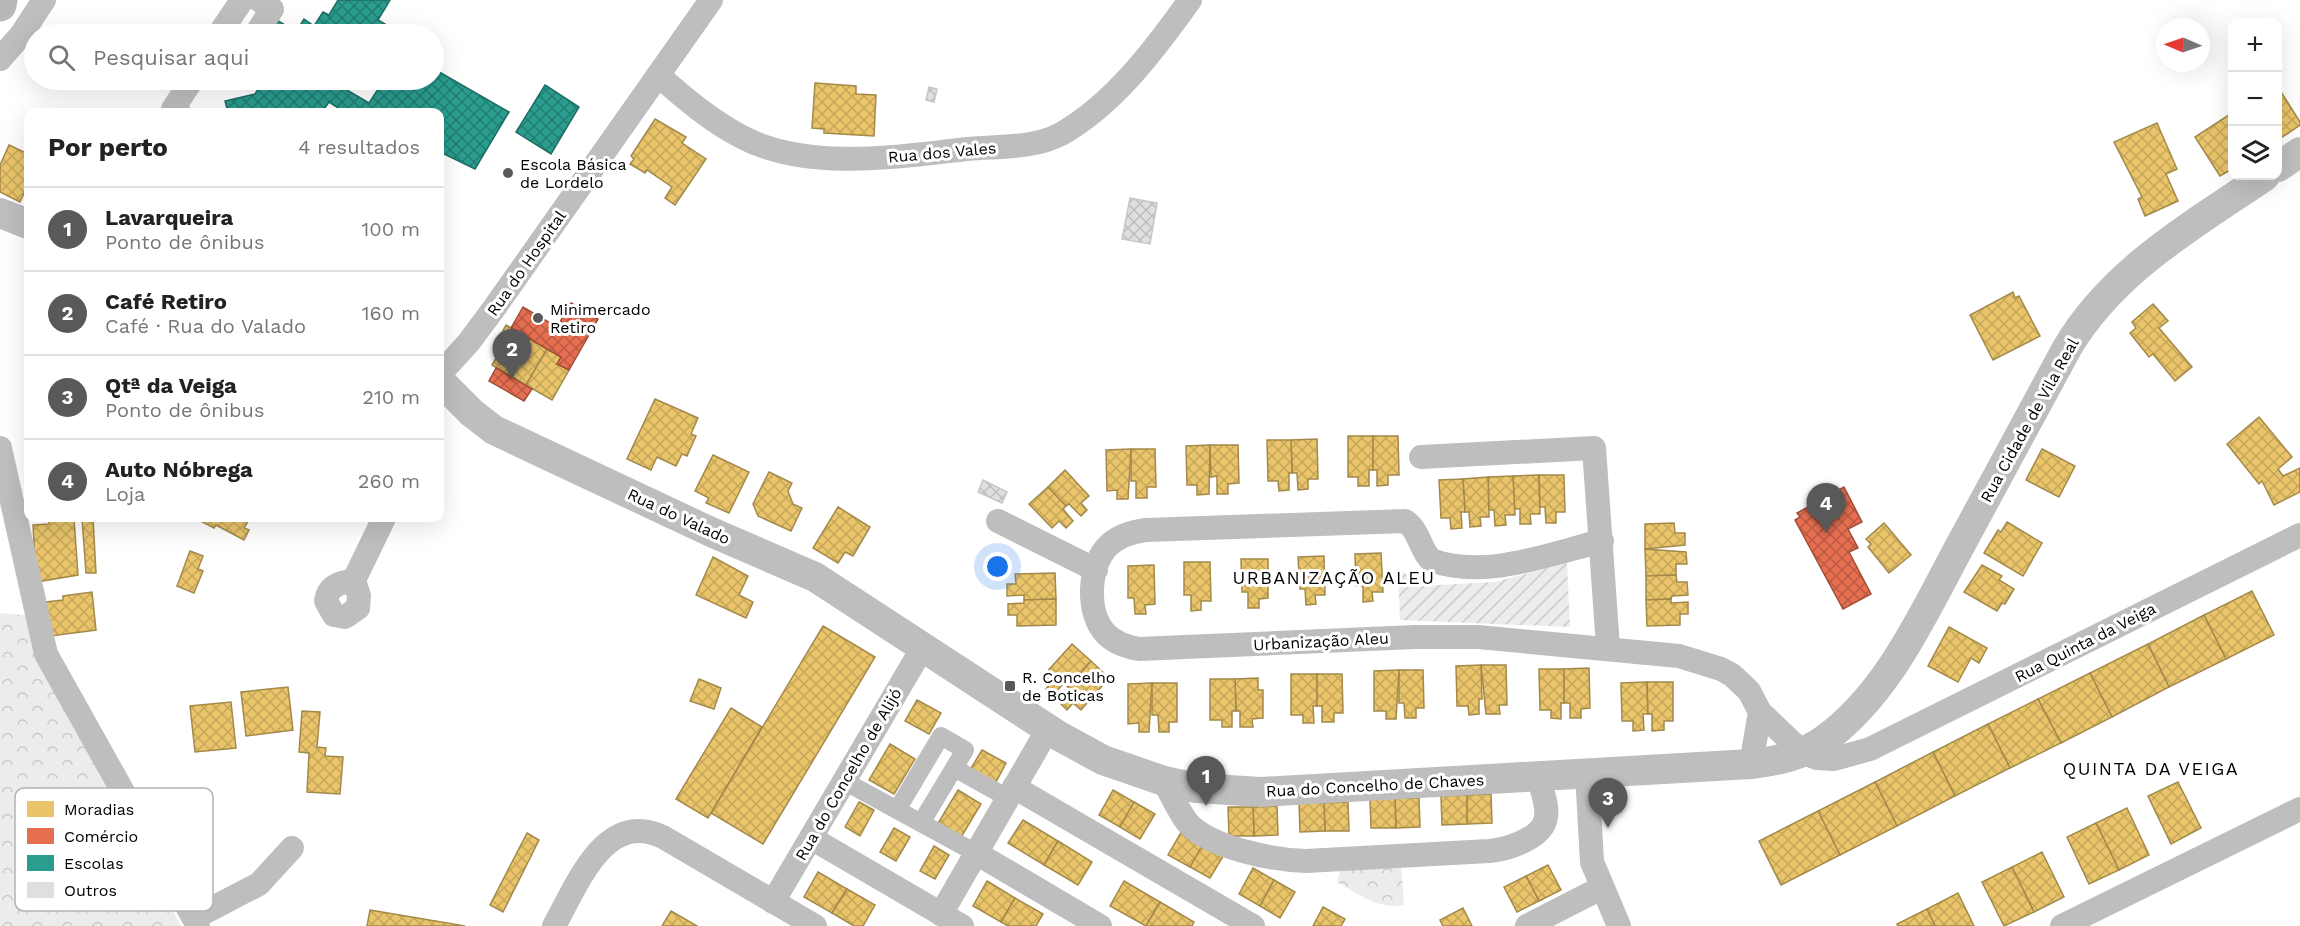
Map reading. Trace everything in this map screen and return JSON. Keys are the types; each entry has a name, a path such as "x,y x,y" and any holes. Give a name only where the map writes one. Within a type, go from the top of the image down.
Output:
{"main road":[{"path":"0,5 1,0"}],"street":[{"path":"28,24 44,0"},
{"path":"227,24 242,0"},
{"path":"259,0 272,9 262,24"},
{"name":"Rua do Hospital","path":"444,381 469,342 711,0"},
{"name":"Rua dos Vales","path":"658,75 722,126 764,147 783,151 844,158 880,158 1029,144 1060,134 1100,104 1134,72 1163,39 1190,0"},
{"path":"0,59 24,30"},
{"path":"174,108 185,90"},
{"path":"2282,164 2300,152"},
{"name":"Rua Cidade de Vila Real","path":"1840,725 1877,686 1904,648 2067,348 2087,316 2112,289 2144,261 2259,180"},
{"path":"0,213 24,222"},
{"name":"Rua do Valado","path":"444,389 494,430 711,532 797,568 836,590 923,647"},
{"path":"0,448 46,654 121,788"},
{"path":"1421,457 1594,448 1608,648"},
{"path":"998,521 1095,570"},
{"name":"Urbanização Aleu","path":"1602,541 1499,565 1468,567 1431,560 1421,546 1417,531 1405,521 1165,528 1124,535 1106,548 1095,570 1093,597 1099,624 1117,642 1139,649 1415,637 1478,637 1679,656 1721,669 1749,691 1760,712 1802,752"},
{"path":"354,580 382,522"},
{"name":"Rua Quinta da Veiga","path":"1802,752 1817,758 1834,759 1870,749 2300,535"},
{"name":"Rua do Concelho de Chaves","path":"923,647 1047,729 1103,760 1164,781 1212,790 1261,792 1751,764 1802,752 1840,725"},
{"name":"Rua do Concelho de Alijó","path":"773,902 923,647"},
{"path":"1751,764 1760,712"},
{"path":"1840,725 1847,746 1870,749"},
{"path":"811,838 951,920 976,853 1047,729"},
{"path":"897,810 941,736 965,750 921,823"},
{"path":"954,768 1011,793 1253,926"},
{"path":"1587,773 1591,856 1601,888 1618,926"},
{"path":"1164,781 1187,821 1198,830 1249,854 1306,861 1489,851 1507,848 1530,837 1545,821 1546,809 1538,776"},
{"path":"844,781 976,853 1100,926"},
{"path":"2062,926 2300,809"},
{"path":"564,923 596,855 612,839 634,830 644,830 663,837 773,902 799,922"},
{"path":"196,922 259,884 292,848"},
{"path":"1527,926 1601,888"}],"green space":[{"path":"1567,563 1570,627 1400,620 1398,568 1420,586 1495,582"},
{"path":"0,613 32,616 56,692 107,788 15,788 15,911 173,911 181,926 0,926"},
{"path":"1401,864 1404,905 1377,903 1337,882 1341,867"}],"building: Moradias":[{"path":"815,83 856,86 856,94 876,95 874,136 824,133 824,129 812,128"},
{"path":"2282,93 2300,122 2300,125 2282,137"},
{"path":"2228,116 2228,171 2220,176 2195,137"},
{"path":"655,119 686,137 682,143 706,159 675,205 665,198 672,187 647,170 645,173 630,164 634,159 631,156"},
{"path":"2157,123 2177,169 2166,174 2178,201 2145,216 2138,199 2142,197 2114,142"},
{"path":"9,145 24,152 24,194 20,202 0,192 0,165"},
{"path":"2013,292 2015,298 2019,296 2040,336 1993,360 1970,315"},
{"path":"2153,304 2168,321 2159,328 2192,367 2175,381 2153,354 2149,357 2130,333 2136,328 2132,322"},
{"path":"506,325 547,349 526,385 492,365 502,348 496,344"},
{"path":"547,349 561,357 557,364 569,370 552,400 526,385"},
{"path":"655,399 698,418 691,434 696,436 687,456 682,454 676,466 657,457 651,470 627,459"},
{"path":"2259,417 2292,457 2278,469 2283,476 2300,468 2300,492 2274,505 2262,481 2259,484 2227,444"},
{"path":"1348,436 1373,436 1373,470 1369,470 1369,486 1358,486 1358,477 1348,477"},
{"path":"1373,436 1398,436 1399,475 1388,475 1388,485 1377,486 1377,470 1373,470"},
{"path":"1317,439 1318,479 1308,479 1308,489 1298,490 1297,473 1292,473 1291,440"},
{"path":"1267,440 1291,440 1292,473 1289,473 1289,490 1279,491 1278,481 1268,481"},
{"path":"1210,445 1238,445 1239,483 1228,484 1228,494 1217,494 1217,476 1211,477"},
{"path":"1210,445 1209,494 1197,495 1197,485 1187,485 1186,446"},
{"path":"1131,449 1155,449 1156,487 1147,487 1147,498 1136,498 1136,481 1131,481"},
{"path":"1131,449 1128,499 1117,499 1117,490 1107,491 1106,450"},
{"path":"2042,449 2075,466 2059,497 2026,480"},
{"path":"713,455 749,472 729,513 706,503 709,498 695,491"},
{"path":"1065,470 1089,496 1081,503 1087,510 1081,516 1069,504 1066,506 1048,487"},
{"path":"769,472 792,483 788,491 793,504 802,508 791,531 758,516 753,504"},
{"path":"1539,475 1540,514 1530,514 1531,524 1520,524 1520,509 1514,509 1513,476"},
{"path":"1539,475 1564,475 1565,512 1556,512 1556,523 1546,523 1545,507 1540,507"},
{"path":"1513,476 1515,515 1505,515 1506,525 1495,526 1494,510 1489,510 1488,477"},
{"path":"1488,477 1489,517 1480,517 1481,526 1470,527 1469,512 1465,512 1463,479"},
{"path":"1463,479 1465,512 1461,512 1462,528 1451,529 1450,518 1441,518 1439,480"},
{"path":"1048,487 1066,506 1063,509 1073,521 1066,528 1059,521 1052,528 1029,504"},
{"path":"838,507 870,527 853,556 845,552 838,563 813,548"},
{"path":"49,522 74,522 78,575 36,582 33,525 49,524"},
{"path":"82,522 93,522 96,573 86,573"},
{"path":"203,522 248,522 244,528 249,530 244,540 216,525 214,528"},
{"path":"2007,522 2042,543 2023,576 1984,553 1998,530 2001,532"},
{"path":"1674,523 1675,533 1685,533 1685,545 1645,549 1645,524"},
{"path":"1884,523 1911,555 1889,573 1868,547 1871,544 1866,539"},
{"path":"1645,549 1686,552 1687,564 1676,564 1676,575 1646,576"},
{"path":"190,551 203,556 198,569 203,571 194,593 177,586"},
{"path":"1381,553 1383,592 1372,592 1373,601 1363,602 1363,586 1356,586 1355,554"},
{"path":"1324,556 1325,595 1315,595 1316,604 1306,605 1305,589 1300,589 1298,557"},
{"path":"713,557 748,576 739,595 753,602 746,618 696,595"},
{"path":"1241,559 1268,559 1268,598 1259,599 1259,608 1248,608 1248,592 1242,592"},
{"path":"1184,562 1210,562 1211,601 1201,601 1201,610 1191,611 1191,595 1184,595"},
{"path":"1154,565 1155,604 1145,605 1146,614 1135,614 1134,598 1128,598 1128,566"},
{"path":"1982,565 2002,576 1999,580 2014,589 2005,604 2002,603 1997,611 1964,592"},
{"path":"1055,573 1056,599 1024,600 1024,595 1007,596 1007,584 1016,584 1015,574"},
{"path":"1676,575 1677,582 1687,582 1688,595 1672,596 1671,599 1646,600 1646,576"},
{"path":"2252,591 2274,635 2226,659 2204,615"},
{"path":"92,592 96,630 51,636 46,602 63,600 63,596"},
{"path":"1056,599 1056,625 1017,626 1017,615 1008,615 1008,604 1024,603 1024,600"},
{"path":"1671,599 1671,603 1688,602 1688,614 1680,614 1680,625 1647,626 1646,600"},
{"path":"2204,615 2226,659 2169,687 2148,644"},
{"path":"823,626 875,657 763,844 711,813"},
{"path":"1949,627 1987,648 1979,663 1971,658 1958,682 1928,666"},
{"path":"1072,644 1091,661 1068,687 1064,683 1053,695 1046,689 1052,682 1044,675"},
{"path":"2148,644 2169,687 2112,717 2090,673"},
{"path":"1091,661 1109,678 1081,710 1073,703 1067,710 1059,702 1071,689 1068,687"},
{"path":"1481,665 1506,665 1507,705 1499,705 1500,714 1486,714"},
{"path":"1481,665 1482,699 1479,699 1479,714 1469,715 1468,706 1457,706 1456,666"},
{"path":"1589,668 1590,708 1581,709 1581,718 1570,718 1570,703 1564,703 1564,669"},
{"path":"1539,669 1564,669 1564,703 1561,703 1561,719 1551,718 1551,710 1540,710"},
{"path":"1399,670 1423,670 1424,708 1416,708 1416,718 1405,718 1404,703 1399,703"},
{"path":"1399,670 1396,719 1386,719 1386,711 1374,711 1374,671"},
{"path":"2090,673 2112,717 2061,743 2038,699"},
{"path":"1291,674 1317,674 1317,706 1313,706 1314,723 1303,723 1303,715 1291,715"},
{"path":"1317,674 1342,674 1343,713 1334,713 1334,722 1322,722 1322,706 1317,706"},
{"path":"1258,678 1258,690 1263,690 1263,718 1252,719 1253,727 1240,727 1240,711 1236,711 1235,679"},
{"path":"699,679 721,688 714,709 690,701"},
{"path":"1210,679 1235,679 1236,711 1232,711 1232,727 1222,727 1222,720 1210,720"},
{"path":"1647,682 1648,714 1643,714 1644,730 1633,731 1633,721 1622,721 1621,683"},
{"path":"1647,682 1673,682 1673,721 1664,721 1664,730 1652,731 1652,714 1648,714"},
{"path":"1152,683 1177,683 1177,722 1169,722 1169,732 1159,732 1158,715 1152,715"},
{"path":"1152,683 1149,732 1139,732 1139,723 1128,724 1128,684"},
{"path":"288,687 293,730 246,736 241,692"},
{"path":"2038,699 2061,743 2010,768 1988,724"},
{"path":"917,700 941,713 929,734 905,721"},
{"path":"231,702 236,748 195,752 190,706"},
{"path":"731,708 762,727 708,818 676,799"},
{"path":"302,711 320,712 317,747 326,748 325,756 343,757 340,794 307,792 309,753 299,752"},
{"path":"1988,724 2010,768 1955,796 1933,752"},
{"path":"890,744 915,759 894,794 869,780"},
{"path":"982,750 1006,763 995,784 970,770"},
{"path":"1933,752 1955,796 1897,826 1875,782"},
{"path":"1875,782 1897,826 1840,855 1818,811"},
{"path":"2178,782 2201,828 2171,844 2148,796"},
{"path":"958,790 981,804 960,839 937,825"},
{"path":"1113,790 1134,802 1120,827 1099,815"},
{"path":"1491,794 1492,823 1467,824 1467,795"},
{"path":"1467,795 1467,824 1442,825 1441,796"},
{"path":"1395,798 1419,798 1420,827 1396,828"},
{"path":"1395,798 1396,828 1371,828 1370,799"},
{"path":"859,802 874,810 860,836 845,827"},
{"path":"1134,802 1155,814 1140,839 1120,827"},
{"path":"1348,802 1349,831 1325,831 1324,803"},
{"path":"1299,803 1324,803 1325,831 1300,832"},
{"path":"1277,806 1278,835 1254,836 1253,807"},
{"path":"1228,807 1253,807 1254,836 1229,836"},
{"path":"2127,808 2149,855 2119,870 2096,823"},
{"path":"1818,811 1840,855 1781,885 1759,841"},
{"path":"1023,820 1058,841 1044,865 1008,843"},
{"path":"2096,823 2119,870 2089,884 2067,837"},
{"path":"894,828 910,837 896,861 880,852"},
{"path":"1183,829 1205,841 1190,867 1168,855"},
{"path":"527,833 539,840 503,912 490,905"},
{"path":"1058,841 1092,862 1078,885 1044,865"},
{"path":"1205,841 1225,853 1210,878 1190,867"},
{"path":"934,846 949,855 935,879 920,871"},
{"path":"2042,852 2064,897 2034,912 2012,867"},
{"path":"1548,865 1561,890 1539,901 1526,876"},
{"path":"2012,867 2034,912 2004,926 1982,882"},
{"path":"1253,868 1274,880 1260,906 1239,894"},
{"path":"818,872 847,889 832,913 804,897"},
{"path":"1526,876 1539,901 1517,912 1504,887"},
{"path":"1274,880 1295,892 1280,918 1260,906"},
{"path":"987,881 1015,898 1001,922 973,906"},
{"path":"1124,881 1160,902 1146,926 1110,906"},
{"path":"847,889 875,905 863,926 854,926 832,913"},
{"path":"1958,893 1974,926 1935,926 1927,909"},
{"path":"1015,898 1043,914 1036,926 1008,926 1001,922"},
{"path":"1160,902 1194,922 1192,926 1146,926"},
{"path":"1323,907 1345,919 1341,926 1313,926"},
{"path":"1463,908 1472,926 1443,926 1440,920"},
{"path":"1927,909 1935,926 1898,926 1897,924"},
{"path":"370,910 465,926 367,926"},
{"path":"671,911 697,926 662,926"}],"building: Comércio":[{"path":"571,303 598,319 569,370 557,364 561,357 511,328 523,307 557,327"},
{"path":"496,368 532,389 524,401 489,381"},
{"path":"1844,487 1862,522 1848,529 1858,548 1849,552 1871,594 1843,609 1795,520 1800,517 1797,513"}],"building: Escolas":[{"path":"338,0 390,0 378,20 385,24 315,24 323,12 329,15"},
{"path":"304,19 311,24 301,24"},
{"path":"444,75 509,112 475,169 444,154 444,108 338,108 329,102 325,108 227,108 225,101 255,94 257,90 347,90 369,103 377,90 444,90"},
{"path":"545,85 579,107 551,154 516,132"}],"building: Outros":[{"path":"929,87 937,89 934,102 926,100"},
{"path":"1130,198 1157,203 1150,244 1122,239"},
{"path":"983,480 1007,492 1002,503 978,492"}],"place":[{"name":"Escola Básica de Lordelo","path":"508,173"},
{"name":"Minimercado Retiro","path":"538,318"},
{"name":"Café Retiro","path":"512,379"},
{"name":"Auto Nóbrega","path":"1826,533"},
{"name":"R. Concelho de Boticas","path":"1010,686"},
{"name":"Lavarqueira","path":"1206,806"},
{"name":"Qtª da Veiga","path":"1608,828"}],"district":[{"name":"URBANIZAÇÃO ALEU","path":"1334,578"},
{"name":"QUINTA DA VEIGA","path":"2151,769"}]}
